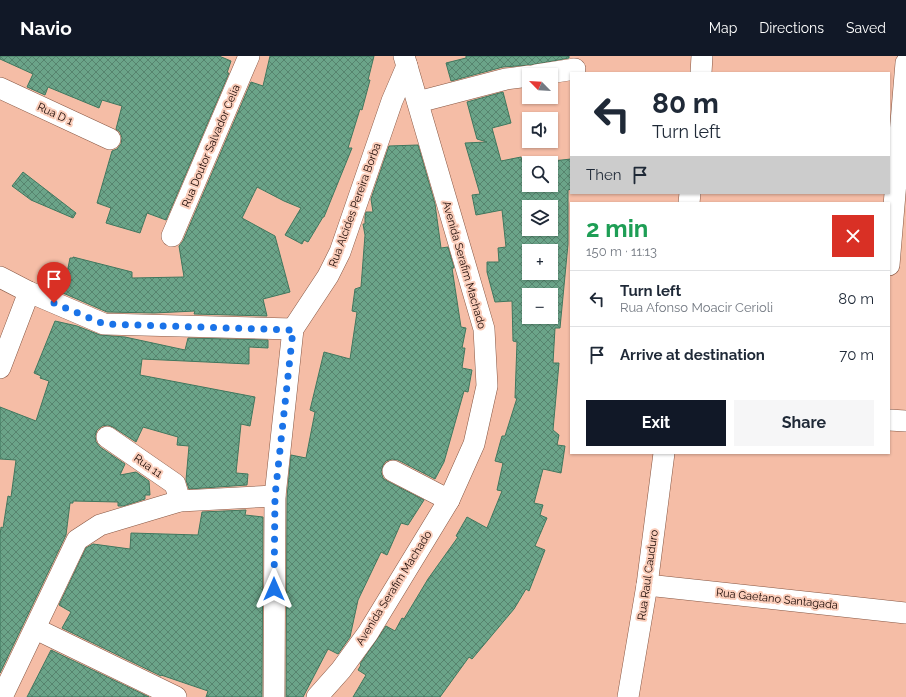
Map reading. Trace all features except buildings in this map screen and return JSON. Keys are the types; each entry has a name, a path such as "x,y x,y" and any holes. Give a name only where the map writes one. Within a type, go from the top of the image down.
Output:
{"street":[{"name":"Rua Doutor Salvador Celia","path":"172,236 249,56"},
{"path":"701,72 702,56"},
{"name":"Avenida Serafim Machado","path":"317,697 341,670 368,633 449,500 474,444 487,386 484,329 406,61"},
{"name":"Rua Alcides Pereira Borba","path":"274,697 275,496 293,330 328,276 340,252 406,61"},
{"path":"890,253 906,63"},
{"path":"558,72 575,69"},
{"path":"418,102 506,79 522,77"},
{"name":"Rua D 1","path":"0,88 110,139"},
{"path":"0,277 29,292 104,324 293,330"},
{"path":"0,368 29,292"},
{"path":"890,420 906,421"},
{"name":"Rua 11","path":"107,437 175,484 180,501"},
{"name":"Rua Raul Cauduro","path":"628,697 647,585 664,454"},
{"path":"393,471 449,500"},
{"path":"2,697 36,629 77,540 100,525 180,501 275,496"},
{"name":"Rua Gaetano Santagada","path":"647,585 906,613"},
{"path":"36,629 176,697"}],"route":[{"path":"54,303 104,324 293,330 275,496 274,589"}]}
